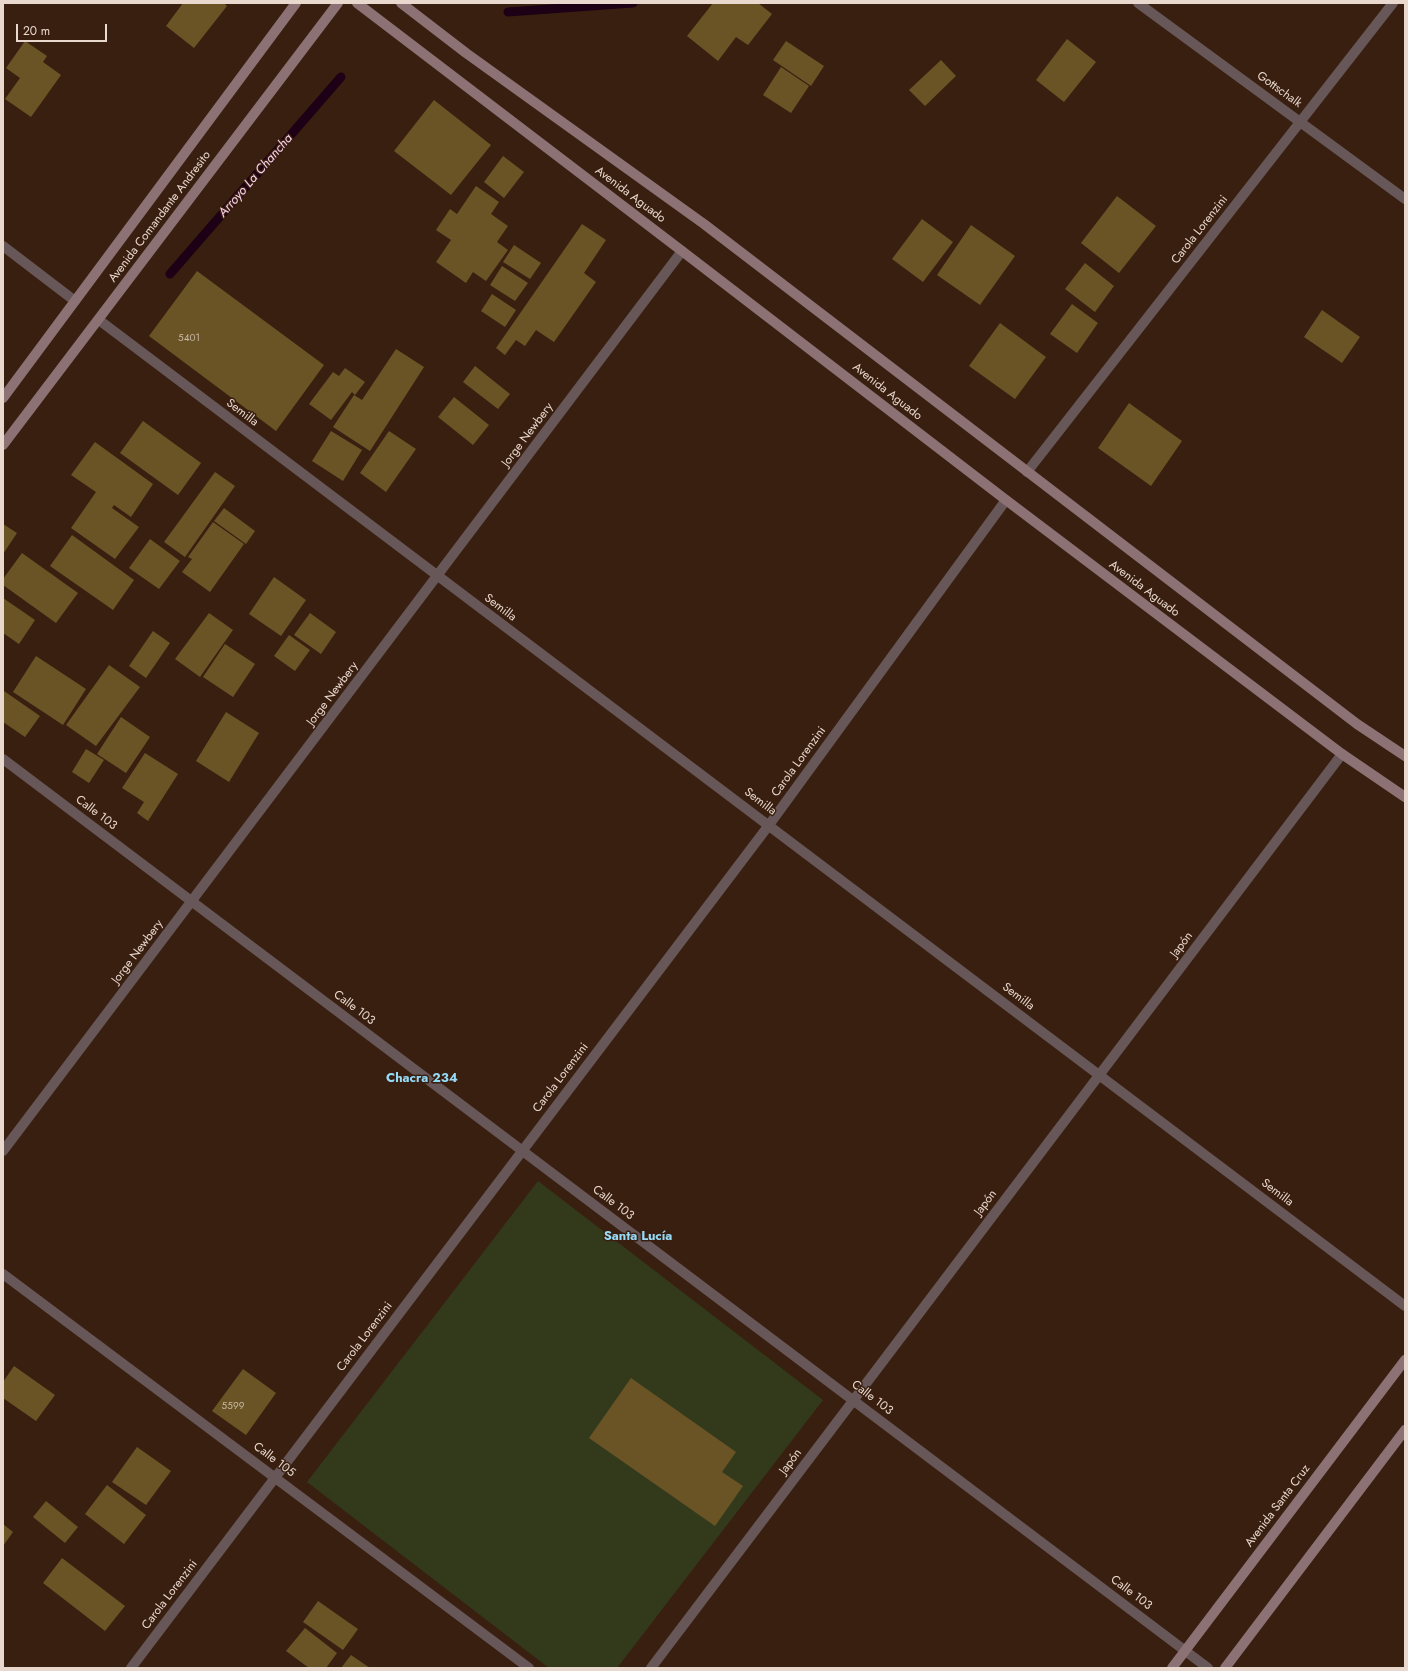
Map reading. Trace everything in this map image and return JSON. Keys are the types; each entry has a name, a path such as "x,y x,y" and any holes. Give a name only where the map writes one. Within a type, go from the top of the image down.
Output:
{"main road":[{"name":"Avenida Comandante Andresito","path":"3,398 296,3"},
{"name":"Avenida Comandante Andresito","path":"3,445 338,3"},
{"name":"Avenida Aguado","path":"357,3 1006,500 1342,754 1405,797"},
{"name":"Avenida Aguado","path":"401,3 466,53 704,224 1357,724 1405,756"},
{"name":"Avenida Santa Cruz","path":"1172,1668 1405,1360"},
{"path":"1225,1668 1405,1430"}],"street":[{"name":"Gottschalk","path":"1138,3 1405,199"},
{"name":"Carola Lorenzini","path":"1027,472 1393,3"},
{"path":"3,246 75,301"},
{"name":"Jorge Newbery","path":"3,1151 682,251"},
{"name":"Semilla","path":"98,320 1405,1306"},
{"name":"Carola Lorenzini","path":"131,1668 769,825 1006,500"},
{"name":"Japón","path":"651,1668 1342,754"},
{"name":"Calle 103","path":"3,759 1208,1668"},
{"name":"Calle 105","path":"3,1274 529,1668"}],"green space":[{"path":"538,1181 823,1400 617,1668 549,1668 307,1482"}],"building":[{"path":"183,3 224,3 227,6 194,48 166,26"},
{"path":"713,3 758,3 772,14 748,45 736,37 718,61 687,36"},
{"path":"1067,39 1096,62 1064,102 1036,80"},
{"path":"25,41 47,56 43,62 61,75 31,117 5,99 20,78 6,68"},
{"path":"786,41 824,66 811,86 773,60"},
{"path":"941,60 956,76 925,106 909,90"},
{"path":"781,67 809,86 791,113 763,95"},
{"path":"434,100 491,145 451,195 394,151"},
{"path":"503,156 524,172 504,198 484,182"},
{"path":"476,186 499,202 491,214 508,226 497,242 508,250 486,281 473,272 466,283 436,262 451,240 436,230 450,209 457,214"},
{"path":"1117,196 1156,226 1119,273 1081,243"},
{"path":"922,219 953,242 923,282 892,259"},
{"path":"582,224 606,240 584,273 596,282 554,342 536,330 525,346 516,340 505,355 496,348"},
{"path":"971,225 1015,256 980,305 937,275"},
{"path":"514,245 541,263 530,279 503,262"},
{"path":"1085,263 1114,286 1095,312 1065,289"},
{"path":"502,266 528,283 515,301 490,285"},
{"path":"197,271 324,365 276,431 149,336"},
{"path":"492,294 516,310 505,327 481,311"},
{"path":"1072,304 1098,323 1077,353 1050,334"},
{"path":"1322,310 1360,337 1342,363 1304,337"},
{"path":"1000,323 1046,357 1015,399 969,366"},
{"path":"396,349 424,367 370,451 333,427 354,395 362,400"},
{"path":"475,366 510,394 498,409 463,382"},
{"path":"345,368 365,382 355,395 352,392 331,420 309,404 333,372 339,376"},
{"path":"454,397 489,425 473,445 438,417"},
{"path":"1129,403 1182,441 1151,486 1098,448"},
{"path":"143,421 201,463 178,495 120,453"},
{"path":"331,431 362,450 343,481 312,461"},
{"path":"389,431 416,449 386,492 360,473"},
{"path":"95,442 153,484 131,517 114,505 112,508 139,527 115,559 71,528 96,492 71,475"},
{"path":"215,472 235,486 185,557 164,542"},
{"path":"224,508 255,531 246,544 214,521"},
{"path":"213,522 244,544 210,592 182,572 192,559 188,557"},
{"path":"3,524 17,533 3,554"},
{"path":"72,535 134,580 113,610 50,566"},
{"path":"150,539 180,561 159,589 129,568"},
{"path":"22,553 78,593 56,623 3,585 3,579"},
{"path":"274,577 306,600 281,636 249,614"},
{"path":"3,598 35,620 19,644 3,633"},
{"path":"209,613 233,630 200,677 175,659"},
{"path":"310,613 336,632 321,654 294,635"},
{"path":"153,631 170,643 146,678 129,666"},
{"path":"289,635 310,650 295,671 274,656"},
{"path":"225,644 255,664 233,697 203,677"},
{"path":"36,656 86,689 63,725 13,692"},
{"path":"109,665 140,687 96,746 66,725"},
{"path":"4,691 40,716 25,737 3,722"},
{"path":"226,712 259,733 229,782 196,761"},
{"path":"121,717 150,737 126,773 97,754"},
{"path":"86,749 104,760 89,783 72,772"},
{"path":"145,753 178,774 148,821 137,813 144,802 122,788"},
{"path":"14,1366 55,1395 36,1421 3,1398 3,1382"},
{"path":"243,1369 276,1393 246,1435 212,1411"},
{"path":"631,1378 736,1452 722,1472 743,1486 715,1526 589,1438"},
{"path":"137,1447 171,1471 146,1505 112,1482"},
{"path":"107,1485 146,1515 124,1544 85,1514"},
{"path":"46,1501 78,1527 65,1543 33,1517"},
{"path":"3,1524 13,1532 3,1546"},
{"path":"62,1558 125,1606 105,1631 43,1583"},
{"path":"318,1601 358,1629 343,1650 303,1622"},
{"path":"305,1628 337,1653 326,1668 309,1668 286,1651"},
{"path":"351,1655 370,1668 341,1668"}],"waterway":[{"name":"Arroyo La Chancha","path":"508,12 633,3"},
{"name":"Arroyo La Chancha","path":"170,274 341,77"}],"district":[{"name":"Chacra 234","path":"422,1079"},
{"name":"Santa Lucía","path":"638,1237"}]}
